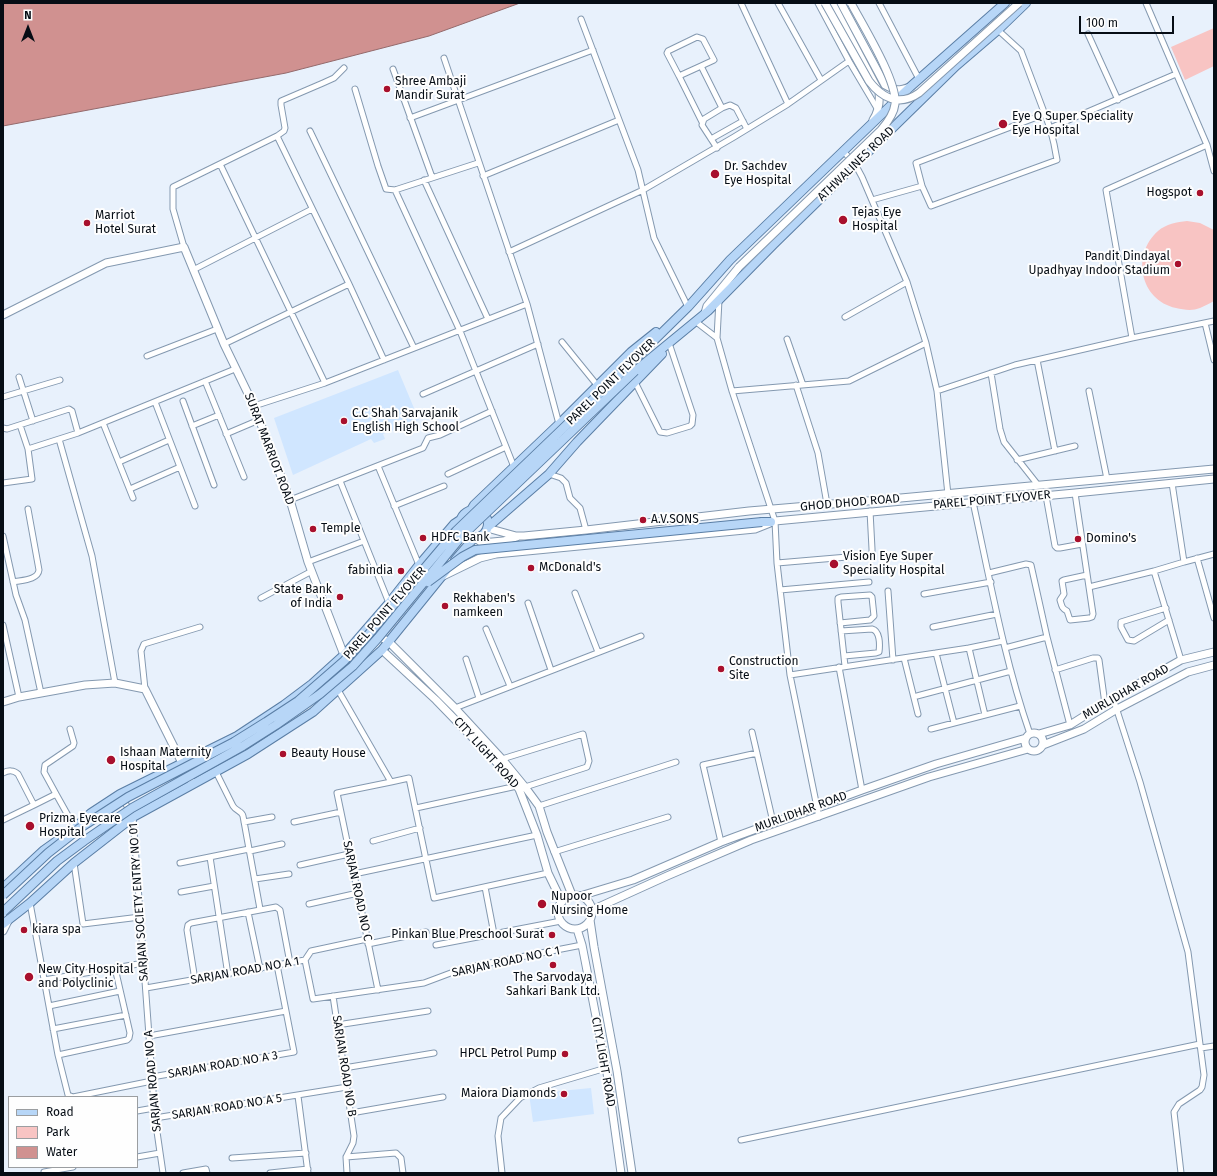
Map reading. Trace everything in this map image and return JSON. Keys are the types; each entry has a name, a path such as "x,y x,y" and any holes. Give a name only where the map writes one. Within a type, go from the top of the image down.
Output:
{"main road":[{"path":"825,3 869,81 882,94 898,100 907,99 919,93 1019,3"},
{"path":"832,3 879,92 880,112"},
{"path":"841,3 885,85 894,90 910,87"},
{"path":"705,313 706,306 739,267 881,130 893,111 895,98 890,80 851,3"},
{"name":"ATHWALINES ROAD","path":"688,307 730,260 865,130 880,112 1005,3"},
{"name":"ATHWALINES ROAD","path":"687,327 705,313 956,66 998,30 1026,3"},
{"path":"963,40 973,52"},
{"path":"3,315 106,263 184,247"},
{"name":"SURAT MARRIOT ROAD","path":"184,247 217,329 254,406 290,500 308,562 344,656"},
{"name":"PAREL POINT FLYOVER","path":"3,912 57,861 84,841 132,808 243,746 276,725 320,694 353,666 461,537 632,368 668,326 688,307"},
{"path":"3,888 44,850 74,828 91,813 120,794 237,736 277,710 312,684 344,656 390,603 416,568 454,524 460,520 463,515 471,510 474,505 559,424 631,352 661,328 668,326"},
{"path":"460,520 460,528 462,532 469,538 475,538 483,535 488,528 549,474 577,442 687,327"},
{"name":"PAREL POINT FLYOVER","path":"3,895 48,852 80,828 128,797 234,742 298,700 344,661 368,635 456,531 632,368 687,327"},
{"name":"GHOD DHOD ROAD","path":"488,528 519,536 586,530 749,511 1214,469"},
{"name":"PAREL POINT FLYOVER","path":"773,521 1214,479"},
{"path":"471,510 484,514 487,518 488,528"},
{"path":"416,592 462,557 475,550 773,521"},
{"path":"416,568 440,578 480,558 496,554 755,529 773,521"},
{"path":"475,538 482,543 503,541 519,536"},
{"path":"3,931 5,922 30,903 74,863 133,817 248,754 313,712 382,650 440,578 475,538"},
{"path":"367,629 389,642 455,708 502,759 520,788 539,806 554,852 576,896"},
{"name":"CITY LIGHT ROAD","path":"382,650 436,700 505,770 520,788 537,835 548,873 562,902 558,911 561,921"},
{"name":"MURLIDHAR ROAD","path":"1039,734 1070,725 1113,698 1181,660 1214,652"},
{"name":"MURLIDHAR ROAD","path":"1043,745 1084,729 1117,709 1188,672 1214,665"},
{"path":"3,702 19,697 85,685 115,683 145,689 193,784"},
{"path":"1039,734 1043,745 1039,750 1033,752 1028,749 1025,744 1028,736 1039,734"},
{"name":"MURLIDHAR ROAD","path":"576,896 633,880 721,842 862,790 936,764 1028,736"},
{"name":"MURLIDHAR ROAD","path":"592,910 750,840 819,817 929,777 1028,749"},
{"path":"562,902 568,897 576,896 588,901 592,910 590,920 594,947 618,1071 632,1173"},
{"path":"561,921 568,927 577,929 585,926 590,920"},
{"name":"CITY LIGHT ROAD","path":"577,929 582,946 606,1068 621,1173"}],"street":[{"path":"741,3 788,104"},
{"path":"778,3 821,80"},
{"path":"818,3 849,61 880,112"},
{"path":"879,3 919,79"},
{"path":"1146,3 1207,145 1214,170"},
{"path":"581,19 638,170 654,238 688,307"},
{"path":"998,30 1021,51 1045,114 1050,128 1056,160 931,206 922,186 916,163 1045,114"},
{"path":"1088,34 1118,100"},
{"path":"679,76 714,60 703,39 698,37 668,51 667,53 702,122 703,128 717,148"},
{"path":"410,118 592,50"},
{"path":"444,58 459,100 478,163 527,304 559,424 577,442"},
{"path":"509,252 643,190 717,148 788,104 849,61"},
{"path":"701,66 722,108"},
{"path":"184,247 172,209 173,187 277,136 284,131 281,105 282,100 334,78 344,68"},
{"path":"393,70 432,177"},
{"path":"1050,128 1176,74"},
{"path":"355,89 386,189 395,190 478,163"},
{"path":"702,122 704,119 722,108 730,105 736,108 747,129"},
{"path":"483,176 619,120"},
{"path":"710,139 743,121"},
{"path":"310,131 414,348"},
{"path":"277,136 384,360"},
{"path":"1132,338 1106,190 1207,145"},
{"path":"843,151 856,164 872,200 907,282 926,343 937,391 949,504"},
{"path":"220,164 325,383"},
{"path":"424,180 488,319"},
{"path":"872,200 922,186"},
{"path":"395,190 460,331 514,467"},
{"path":"193,270 312,210"},
{"path":"845,318 907,282"},
{"path":"224,344 349,284"},
{"path":"719,299 717,338 732,391 771,509 790,675 819,817"},
{"path":"254,406 325,383 527,304"},
{"path":"695,321 717,338"},
{"path":"937,391 1015,365 1214,321"},
{"path":"1205,323 1214,360"},
{"path":"147,356 217,329"},
{"path":"787,339 803,385"},
{"path":"562,342 597,385"},
{"path":"732,391 846,382 853,380 926,343"},
{"path":"423,394 538,344"},
{"path":"635,382 660,432 667,433 690,426 692,424 692,415 670,346"},
{"path":"1037,360 1055,451"},
{"path":"28,449 78,433 236,369"},
{"path":"991,373 1002,436 1007,447 1038,485"},
{"path":"19,377 33,421"},
{"path":"3,397 24,392 60,380"},
{"path":"205,381 244,477"},
{"path":"796,385 818,453 827,504"},
{"path":"1089,391 1107,479"},
{"path":"183,401 214,485"},
{"path":"154,402 195,506"},
{"path":"3,428 7,429 69,409 72,410 78,433"},
{"path":"290,500 423,448 428,438 440,435 492,411"},
{"path":"192,426 219,415"},
{"path":"226,434 259,420"},
{"path":"103,423 134,498"},
{"path":"3,483 32,479 28,449 20,425"},
{"path":"59,439 93,560 115,683"},
{"path":"119,462 169,440"},
{"path":"1017,460 1075,446"},
{"path":"448,474 506,447"},
{"path":"378,466 416,568"},
{"path":"130,489 180,467"},
{"path":"549,474 561,478 566,483 570,498 580,508 586,530"},
{"path":"340,481 390,603"},
{"path":"1172,483 1184,562"},
{"path":"394,506 444,486"},
{"path":"1075,493 1089,588 1092,617 1070,620 1067,611 1063,609 1060,600 1064,594 1062,581 1087,575"},
{"path":"1046,496 1055,546 1057,548 1082,544"},
{"path":"974,502 1003,641 1028,736"},
{"path":"13,582 36,577 39,574 28,509"},
{"path":"777,563 871,555 870,511"},
{"path":"3,536 13,582 25,620 41,693"},
{"path":"308,562 364,541"},
{"path":"1089,588 1214,554"},
{"path":"1198,558 1214,618"},
{"path":"989,573 1026,564 1031,565 1055,670 1070,725"},
{"path":"261,598 312,571"},
{"path":"1154,571 1181,660"},
{"path":"780,590 869,582"},
{"path":"924,594 991,582"},
{"path":"888,591 893,660"},
{"path":"575,593 598,652"},
{"path":"840,623 870,620 873,618 872,597 870,595 838,598 840,623 844,656 842,667 862,790"},
{"path":"528,603 551,670"},
{"path":"1166,608 1121,622 1121,627 1128,640 1134,641 1169,620"},
{"path":"933,627 997,614"},
{"path":"3,625 19,697"},
{"path":"145,689 141,651 144,644 200,627"},
{"path":"486,629 510,686"},
{"path":"841,631 875,630 878,632 879,652 844,656"},
{"path":"455,708 641,636"},
{"path":"1005,648 1047,637"},
{"path":"790,675 969,648 1003,641"},
{"path":"969,648 985,715"},
{"path":"936,653 954,723"},
{"path":"904,658 918,714"},
{"path":"1055,670 1093,658 1098,658 1105,704"},
{"path":"466,659 480,698"},
{"path":"917,696 1011,671"},
{"path":"338,690 391,782 409,778 434,898 548,873"},
{"path":"1113,698 1140,782 1188,952 1204,1075 1202,1087 1197,1093 1179,1104 1174,1112 1181,1173"},
{"path":"931,729 1020,706"},
{"path":"70,729 74,743 73,746 43,769 74,828"},
{"path":"752,732 773,822"},
{"path":"416,808 520,788 587,767 589,761 583,734 502,759"},
{"path":"721,842 703,765 757,753"},
{"path":"539,806 676,762"},
{"path":"3,772 16,771 34,805"},
{"path":"216,772 233,806 236,810 243,814 260,909"},
{"name":"SARJAN ROAD NO C","path":"378,990 337,793 391,782"},
{"path":"3,820 56,794"},
{"name":"SARJAN SOCIETY ENTRY NO 01","path":"120,794 133,817 146,988"},
{"path":"294,822 340,812"},
{"path":"244,822 272,817"},
{"path":"554,852 668,817"},
{"path":"373,841 420,828"},
{"path":"354,874 537,835"},
{"path":"180,863 282,844"},
{"path":"300,865 350,854"},
{"path":"210,857 228,975"},
{"path":"74,863 83,924 140,917"},
{"path":"255,879 289,874"},
{"path":"181,892 214,886"},
{"path":"485,887 494,934"},
{"path":"309,904 358,893"},
{"path":"30,903 58,1055 128,1039 130,1034 115,968"},
{"path":"195,980 187,927 191,924 219,917 260,909 276,907 280,910 290,963"},
{"path":"248,912 260,968"},
{"path":"436,945 561,921"},
{"path":"305,960 311,951 426,932"},
{"name":"SARJAN ROAD NO C 1","path":"313,999 424,983 464,968 582,946"},
{"name":"SARJAN ROAD NO A 1","path":"146,988 228,975 305,960 313,999"},
{"path":"44,980 144,963"},
{"path":"149,1036 286,1011 277,965"},
{"name":"SARJAN ROAD NO A","path":"146,988 154,1108 163,1173"},
{"path":"49,1006 120,991"},
{"name":"SARJAN ROAD NO B","path":"333,996 354,1136 353,1142 346,1157"},
{"name":"SARJAN ROAD NO A 3","path":"58,1055 67,1092 70,1096 294,1052 286,1011"},
{"path":"338,1025 428,1011"},
{"path":"53,1029 126,1015"},
{"path":"741,1140 1201,1046 1214,1046"},
{"path":"344,1068 434,1053"},
{"path":"502,1173 498,1136 501,1118 520,1098 539,1088 606,1068"},
{"name":"SARJAN ROAD NO A 5","path":"155,1118 347,1087"},
{"path":"270,1173 308,1171 298,1096"},
{"path":"351,1113 443,1097"},
{"path":"138,1111 154,1108"},
{"path":"138,1157 160,1153"},
{"path":"232,1158 306,1153"},
{"path":"347,1173 346,1157 396,1153 401,1158 403,1173"},
{"path":"44,1172 67,1168"},
{"path":"182,1173 207,1171"}],"shaded area":[{"name":"C.C Shah Sarvajanik English High School","path":"398,370 419,420 409,423 411,428 406,429 405,426 383,434 385,439 374,443 371,439 293,475 274,418"},
{"path":"591,1088 594,1114 533,1122 529,1094"}],"green space":[{"path":"1214,28 1214,66 1185,80 1171,47"},
{"name":"Pandit Dindayal Upadhyay Indoor Stadium","path":"1187,221 1200,223 1214,230 1214,301 1200,308 1191,310 1176,308 1164,303 1154,296 1147,286 1143,276 1142,264 1144,252 1158,231 1168,225"}],"water":[{"path":"3,3 520,3 429,36 286,73 3,126"}],"place":[{"name":"Shree Ambaji Mandir Surat","path":"387,89"},
{"name":"Eye Q Super Speciality Eye Hospital","path":"1003,124"},
{"name":"Dr. Sachdev Eye Hospital","path":"715,174"},
{"name":"Hogspot","path":"1200,193"},
{"name":"Tejas Eye Hospital","path":"843,220"},
{"name":"Marriot Hotel Surat","path":"87,223"},
{"name":"Pandit Dindayal Upadhyay Indoor Stadium","path":"1178,264"},
{"name":"C.C Shah Sarvajanik English High School","path":"344,421"},
{"name":"A.V.SONS","path":"643,520"},
{"name":"Temple","path":"313,529"},
{"name":"HDFC Bank","path":"423,538"},
{"name":"Domino's","path":"1078,539"},
{"name":"Vision Eye Super Speciality Hospital","path":"834,564"},
{"name":"McDonald's","path":"531,568"},
{"name":"fabindia","path":"401,571"},
{"name":"State Bank of India","path":"340,597"},
{"name":"Rekhaben's namkeen","path":"445,606"},
{"name":"Construction Site","path":"721,669"},
{"name":"Beauty House","path":"283,754"},
{"name":"Ishaan Maternity Hospital","path":"111,760"},
{"name":"Prizma Eyecare Hospital","path":"30,826"},
{"name":"Nupoor Nursing Home","path":"542,904"},
{"name":"kiara spa","path":"24,930"},
{"name":"Pinkan Blue Preschool Surat","path":"552,935"},
{"name":"The Sarvodaya Sahkari Bank Ltd.","path":"553,965"},
{"name":"New City Hospital and Polyclinic","path":"29,977"},
{"name":"HPCL Petrol Pump","path":"565,1054"},
{"name":"Maiora Diamonds","path":"564,1094"}]}
